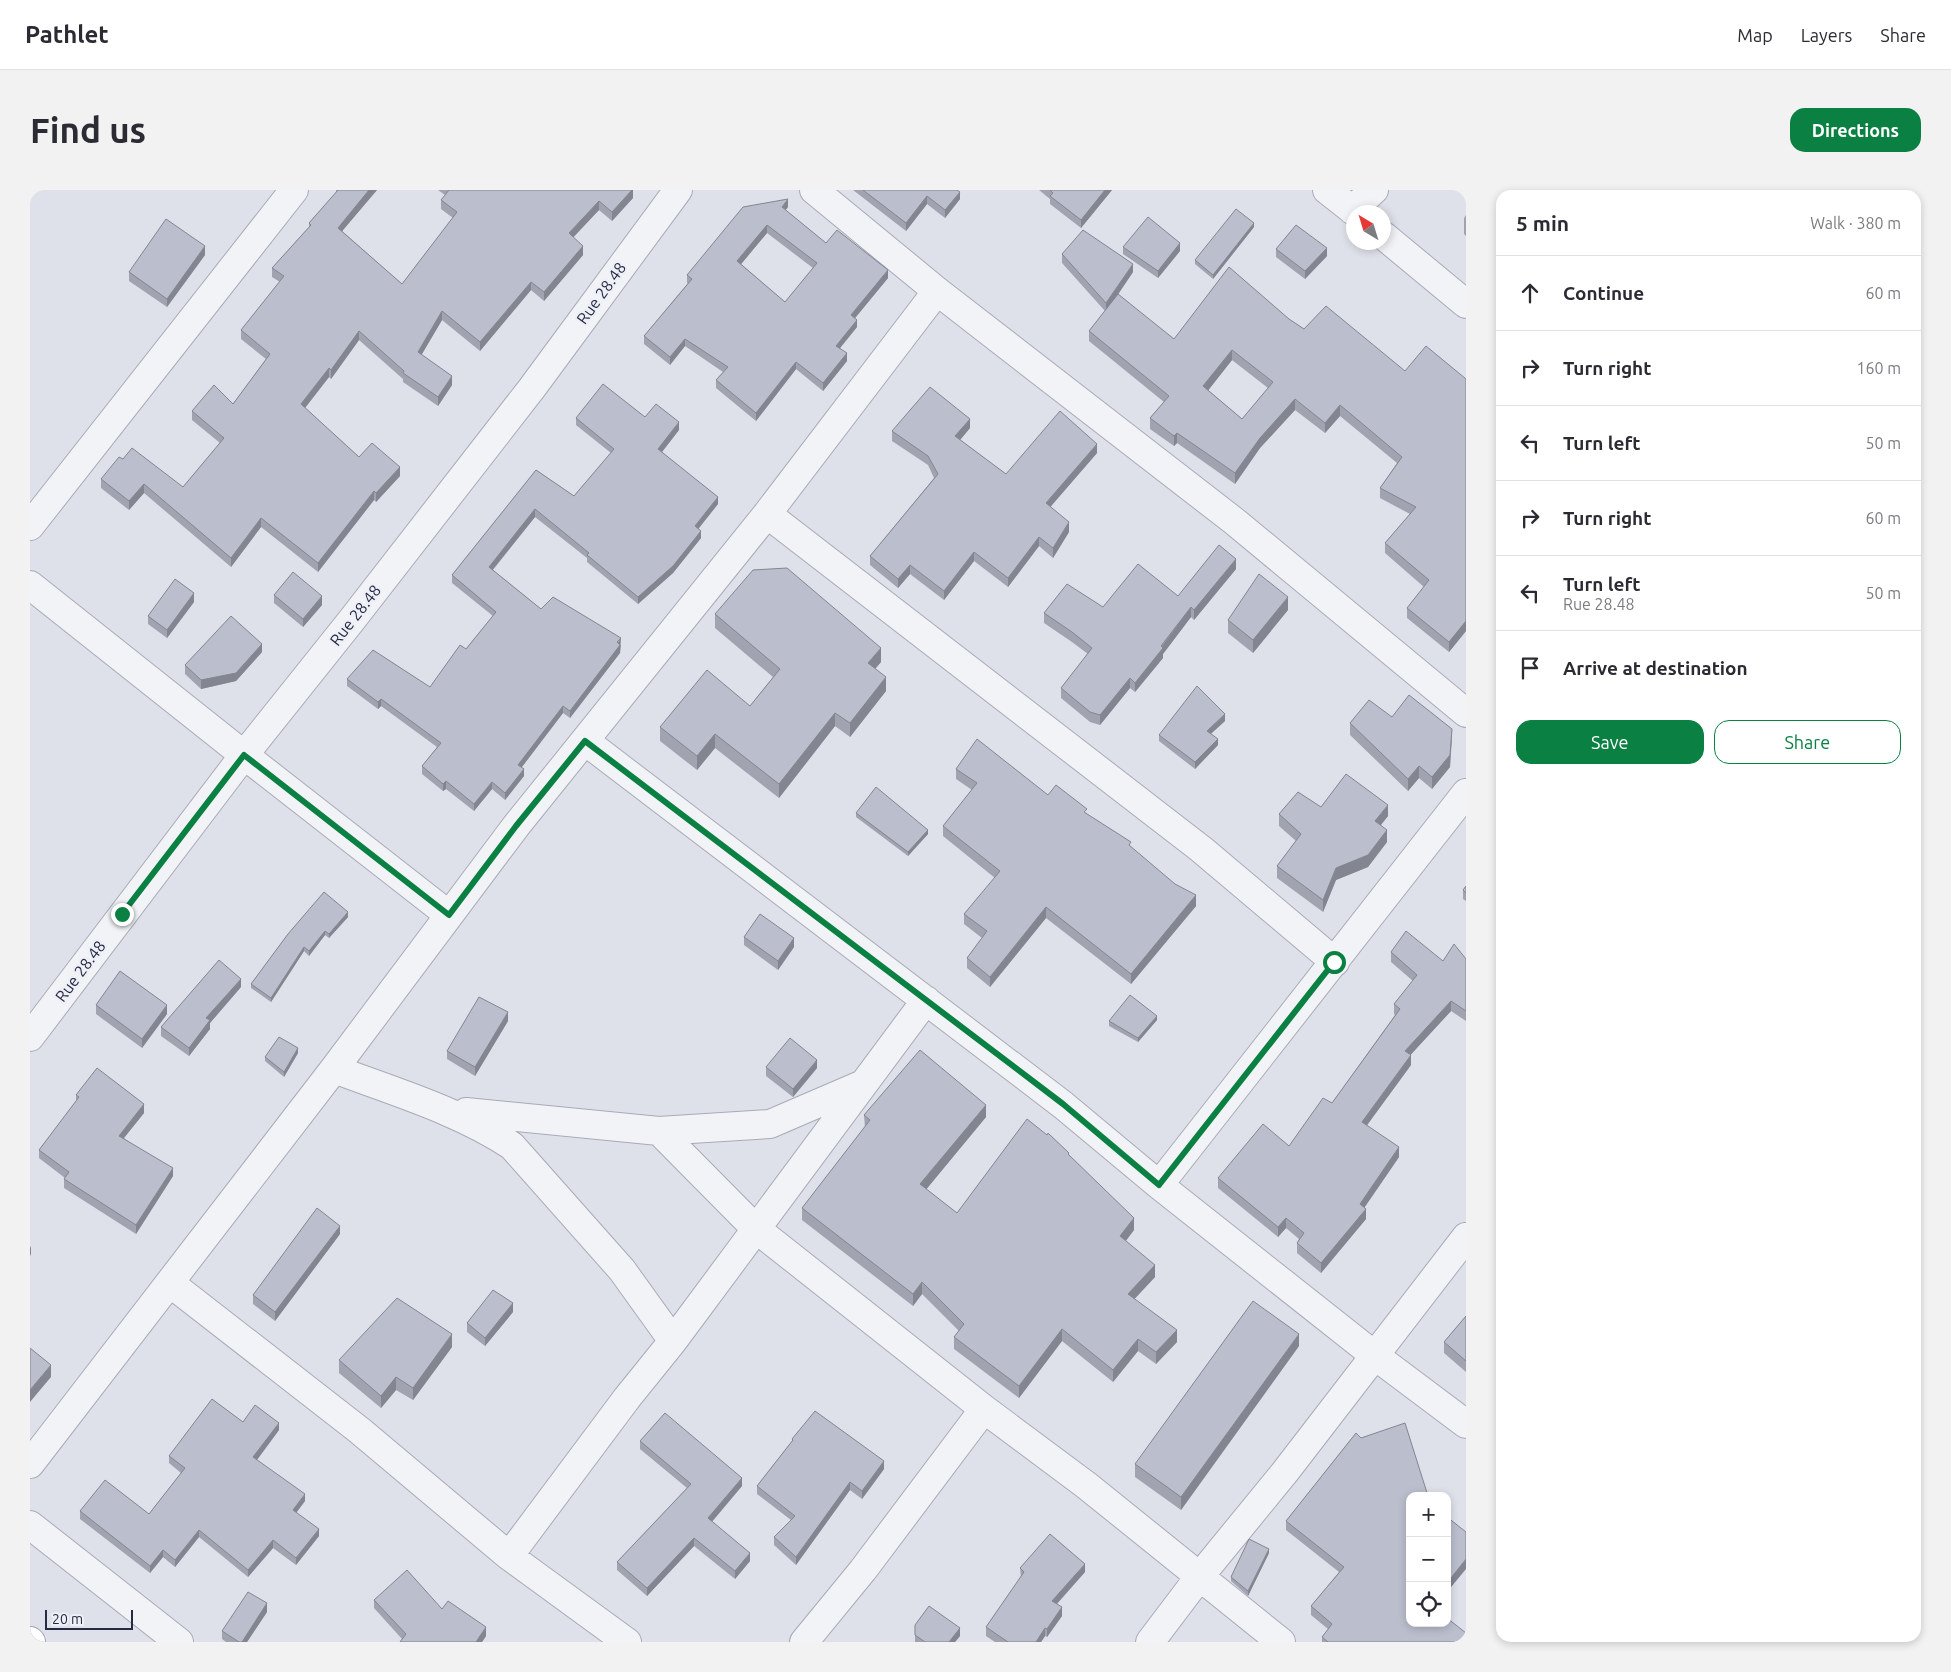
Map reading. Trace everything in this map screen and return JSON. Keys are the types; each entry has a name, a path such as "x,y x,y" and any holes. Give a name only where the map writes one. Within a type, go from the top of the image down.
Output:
{"street":[{"path":"30,526 294,190"},
{"name":"Rue 28.48","path":"30,1037 244,755 532,388 678,190"},
{"path":"814,190 937,291 1234,521 1466,713"},
{"path":"1327,190 1346,205"},
{"path":"1360,205 1374,190"},
{"path":"1391,242 1466,304"},
{"path":"30,1464 334,1069 516,826 767,514 937,291"},
{"path":"767,514 1201,848 1334,962"},
{"path":"30,585 449,915"},
{"path":"585,741 1063,1104 1159,1185 1374,1355 1466,1424"},
{"path":"1159,1185 1466,793"},
{"path":"509,1556 627,1398 673,1342 755,1228 926,1000"},
{"path":"334,1069 437,1108 491,1132 512,1146 622,1270 673,1342"},
{"path":"437,1108 659,1131 770,1124 864,1084"},
{"path":"659,1131 755,1228 984,1409 1086,1485 1281,1642"},
{"path":"1150,1642 1200,1576 1285,1472 1466,1237"},
{"path":"170,1283 359,1430 509,1556 627,1642"},
{"path":"804,1642 863,1570 984,1409"},
{"path":"30,1525 179,1642"}],"building":[{"path":"338,190 369,190 338,228 402,284 457,212 441,200 449,190 632,190 612,212 599,201 569,233 583,246 544,292 531,282 480,342 442,311 418,352 452,376 438,397 403,373 404,371 359,331 331,370 329,368 301,404 359,457 372,443 400,467 376,493 374,491 318,563 261,518 231,558 144,484 129,501 101,479 119,457 123,459 132,448 183,487 224,438 192,411 214,385 233,404 270,354 241,330 284,276 272,268 311,225 309,223"},
{"path":"863,190 957,190 960,192 945,210 927,196 906,223"},
{"path":"1050,190 1105,190 1081,220 1050,196 1053,193"},
{"path":"788,199 782,207 826,243 837,230 888,270 851,315 857,320 836,346 847,353 823,383 796,362 756,413 716,380 728,367 685,339 670,357 644,336 692,279 687,275 743,207","holes":["767,225 817,263 785,302 737,261"]},
{"path":"1236,209 1254,223 1213,275 1195,260"},
{"path":"1148,217 1180,243 1158,271 1123,247"},
{"path":"166,219 205,246 167,299 129,272"},
{"path":"1296,225 1327,248 1305,271 1276,249"},
{"path":"1083,230 1133,264 1106,303 1062,254"},
{"path":"1229,267 1289,319 1304,329 1326,306 1405,371 1426,346 1466,379 1466,621 1449,642 1407,608 1429,580 1385,543 1416,507 1380,488 1402,457 1340,405 1325,423 1295,399 1260,438 1235,473 1177,433 1174,436 1150,418 1169,396 1089,331 1118,294 1174,339","holes":["1232,350 1273,382 1242,419 1203,386"]},
{"path":"603,384 645,417 656,404 679,422 658,449 718,497 695,526 701,531 673,566 638,597 587,555 589,553 535,509 489,567 541,609 553,597 621,638 617,642 620,645 570,711 563,706 518,765 524,769 505,793 492,782 474,804 446,781 443,784 422,766 441,743 381,699 378,702 347,679 373,650 430,687 460,645 466,649 496,612 452,575 536,470 574,496 614,449 576,418"},
{"path":"930,387 970,419 955,436 1006,474 1060,411 1097,444 1046,503 1069,522 1053,548 1039,537 1008,578 974,552 944,591 910,565 898,579 870,556 938,474 928,456 892,431"},
{"path":"1219,545 1236,559 1194,610 1191,607 1161,646 1163,648 1135,683 1130,678 1100,715 1090,712 1061,688 1092,648 1044,613 1067,584 1103,607 1138,564 1178,596"},
{"path":"787,568 881,648 868,663 886,677 850,723 835,713 779,784 715,734 697,756 660,727 707,670 750,706 780,669 715,614 753,570"},
{"path":"293,572 322,596 303,619 274,595"},
{"path":"1259,574 1288,597 1253,640 1228,620"},
{"path":"175,579 194,593 167,630 148,616"},
{"path":"231,616 262,644 236,673 201,680 185,665"},
{"path":"1197,686 1225,714 1207,731 1218,739 1195,762 1159,735"},
{"path":"1409,695 1452,729 1450,755 1432,777 1419,766 1408,779 1350,723 1369,700 1392,717"},
{"path":"977,739 1048,795 1056,785 1087,809 1084,812 1131,842 1129,845 1175,884 1196,895 1131,974 1046,907 990,977 967,958 987,931 964,914 1000,871 943,826 977,783 956,769"},
{"path":"1346,774 1388,805 1375,821 1387,830 1368,855 1336,868 1323,900 1277,866 1301,834 1279,814 1298,792 1321,807"},
{"path":"876,787 928,830 908,852 856,813"},
{"path":"324,892 348,912 329,934 325,931 309,951 304,947 271,998 251,984 288,934"},
{"path":"760,914 794,938 778,961 744,937"},
{"path":"1406,931 1443,961 1454,944 1466,959 1466,1011 1451,1001 1405,1051 1411,1055 1362,1122 1399,1147 1360,1204 1366,1209 1321,1263 1297,1243 1304,1233 1286,1218 1278,1227 1218,1178 1263,1124 1289,1146 1323,1098 1332,1103 1400,1009 1394,1004 1417,975 1391,952"},
{"path":"219,960 241,979 206,1018 210,1020 189,1048 161,1027"},
{"path":"120,971 167,1005 142,1039 96,1005"},
{"path":"1130,995 1157,1016 1138,1038 1109,1021"},
{"path":"479,997 508,1012 475,1067 447,1051"},
{"path":"279,1037 298,1048 284,1072 265,1057"},
{"path":"790,1038 817,1060 793,1089 766,1067"},
{"path":"920,1050 986,1105 920,1184 957,1213 1027,1119 1047,1135 1048,1133 1134,1218 1120,1236 1155,1265 1128,1294 1177,1330 1156,1352 1138,1339 1113,1370 1062,1329 1019,1386 954,1337 964,1324 922,1282 913,1294 802,1208 870,1120 864,1115"},
{"path":"97,1068 144,1104 119,1136 173,1168 136,1225 64,1179 69,1172 39,1150 79,1097 76,1095"},
{"path":"317,1208 340,1226 275,1312 253,1295"},
{"path":"493,1290 513,1303 485,1338 467,1323"},
{"path":"397,1298 452,1334 413,1388 396,1377 381,1396 339,1360"},
{"path":"1253,1301 1299,1334 1181,1497 1135,1464"},
{"path":"1466,1316 1466,1361 1444,1342"},
{"path":"30,1348 51,1365 30,1390"},
{"path":"212,1399 243,1422 255,1405 279,1423 253,1457 305,1494 293,1510 319,1529 296,1558 273,1540 248,1570 199,1530 175,1560 163,1550 150,1566 80,1511 105,1480 149,1514 185,1468 169,1456"},
{"path":"815,1411 884,1461 862,1491 850,1482 796,1557 774,1537 795,1516 757,1486"},
{"path":"665,1413 742,1478 708,1518 750,1553 735,1571 694,1538 647,1588 617,1562 691,1484 640,1441"},
{"path":"1405,1423 1427,1492 1406,1492 1406,1627 1451,1627 1451,1621 1466,1633 1460,1642 1328,1642 1322,1637 1332,1624 1311,1606 1344,1567 1286,1521 1356,1433 1361,1438"},
{"path":"1451,1520 1466,1532 1466,1559 1451,1578"},
{"path":"1050,1534 1085,1564 1052,1601 1062,1607 1036,1642 1008,1642 986,1627 1024,1572 1020,1568"},
{"path":"1249,1539 1269,1549 1248,1591 1231,1577"},
{"path":"407,1570 442,1609 448,1601 486,1627 476,1642 400,1642 406,1634 374,1600"},
{"path":"248,1592 267,1603 242,1642 239,1642 222,1631"},
{"path":"929,1606 960,1628 949,1642 925,1642 915,1635 915,1625"}],"route":[{"path":"122,914 244,755 449,915 516,826 585,741 1063,1104 1159,1185 1334,962"}]}
